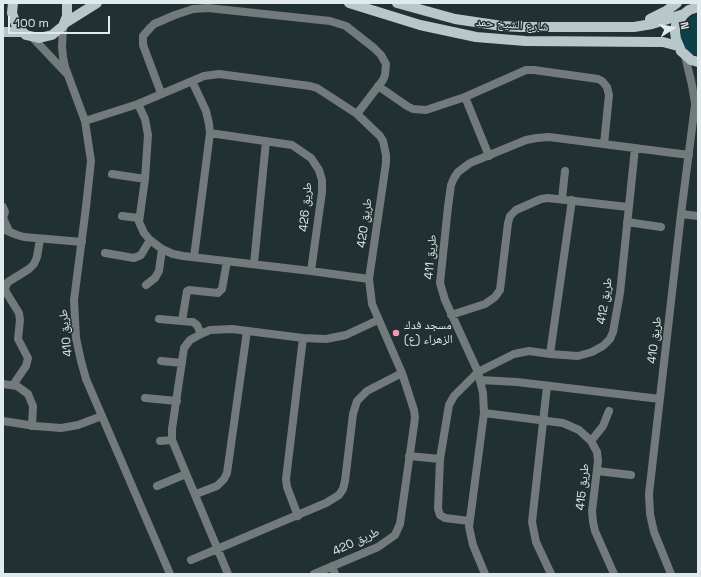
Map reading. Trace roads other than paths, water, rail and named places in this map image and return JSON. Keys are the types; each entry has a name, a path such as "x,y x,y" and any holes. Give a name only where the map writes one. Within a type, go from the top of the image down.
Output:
{"main road":[{"path":"3,6 7,3"},
{"path":"13,3 13,20 22,32 38,38 52,36 64,25 97,3"},
{"path":"64,25 67,16 67,3"},
{"name":"شارع الشيخ حمد","path":"349,3 420,25 482,37 526,41 663,42 678,46"},
{"name":"شارع الشيخ حمد","path":"398,3 454,19 502,26 566,28 634,27 652,24 684,14 697,6"},
{"path":"634,27 666,11 677,3"},
{"path":"684,14 676,26 675,32 678,46 685,56 698,62"},
{"path":"3,32 22,32"}],"street":[{"path":"161,93 143,45 143,36 154,24 175,15 201,8 330,21 346,26 374,48 384,59 386,75 356,114"},
{"name":"طريق 410","path":"64,25 62,52 85,121 90,161 82,242 74,300 76,338 86,379 170,574"},
{"name":"طريق 410","path":"32,37 69,76"},
{"name":"طريق 410","path":"671,574 662,554 650,514 649,494 681,214 689,155 696,124 692,85 685,56"},
{"path":"378,86 407,106 419,110 432,109 465,97 526,70 598,79 605,84 609,95 604,144"},
{"name":"طريق 420","path":"85,121 138,104 161,93 211,74 219,74 310,86 324,92 356,114 380,136 383,141 386,155 369,279 372,304 402,373 414,410 410,456 400,524 397,532 392,538 378,547 334,570 314,574"},
{"path":"192,81 206,111 210,133 194,257"},
{"name":"طريق 410","path":"695,106 698,95"},
{"path":"465,97 489,156"},
{"path":"138,104 145,119 148,135 145,179 139,222 140,227 150,240 172,254 369,279"},
{"name":"طريق 426","path":"210,133 292,145 300,149 311,158 319,170 322,180 322,192 311,271"},
{"name":"طريق 411","path":"485,574 471,539 470,521 484,413 483,393 479,376 442,294 440,283 451,185 458,172 463,167 526,140 537,138 549,137 689,155"},
{"path":"254,264 266,141"},
{"name":"طريق 412","path":"470,521 445,518 438,512 440,459 449,405 454,396 479,376 514,354 529,351 578,356 603,346 610,339 613,332 620,293 635,148"},
{"path":"562,199 565,171"},
{"path":"112,174 145,179"},
{"path":"451,315 485,304 495,297 500,290 510,216 516,210 541,199 548,198 628,207"},
{"path":"550,354 572,200"},
{"path":"3,207 3,218 6,230 20,236 82,242"},
{"path":"681,214 698,216"},
{"path":"122,216 139,218"},
{"path":"627,222 661,227"},
{"path":"13,385 26,366 28,358 18,339 20,320 19,313 5,288 8,282 29,269 34,264 37,257 40,239"},
{"path":"105,253 134,258 141,255 150,240"},
{"path":"146,285 157,274 160,268 162,249"},
{"path":"182,321 187,291 218,293 222,288 227,261"},
{"path":"160,319 195,324 201,334"},
{"path":"228,574 196,494 172,440 172,429 184,348 190,340 201,334 219,329 326,339 339,337 378,320"},
{"path":"196,494 217,486 224,479 227,473 247,331"},
{"path":"298,516 289,493 286,479 303,338"},
{"path":"161,361 182,363"},
{"path":"191,560 298,516 339,495 343,489 345,481 353,414 357,401 367,391 402,373"},
{"path":"479,376 547,386 660,399"},
{"path":"3,384 21,388 30,397 33,406 32,426"},
{"path":"547,386 532,522 536,542 550,574"},
{"path":"146,398 177,401"},
{"path":"591,441 603,426 609,411"},
{"name":"طريق 415","path":"484,413 569,424 579,430 591,441 597,452 598,461 592,522 614,574"},
{"path":"3,422 32,426 66,428 102,416"},
{"path":"160,441 172,440"},
{"path":"410,456 440,459"},
{"path":"597,471 631,475"},
{"path":"157,486 186,474"}],"place":[{"name":"مسجد فدك الزهراء (ع)","path":"396,333"}]}
